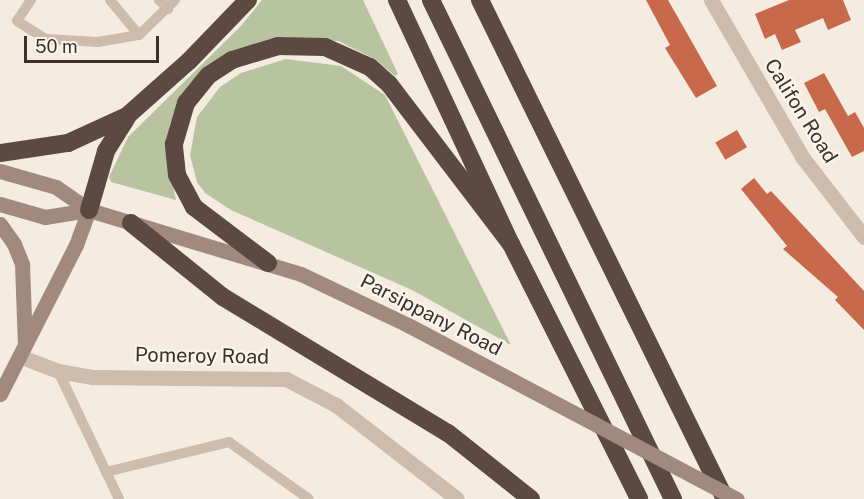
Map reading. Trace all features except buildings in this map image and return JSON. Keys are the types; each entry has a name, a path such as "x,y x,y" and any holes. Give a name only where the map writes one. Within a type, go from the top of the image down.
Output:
{"highway":[{"path":"89,210 106,150 128,116 189,61 248,0"},
{"path":"397,0 511,244 639,499"},
{"path":"431,0 673,499"},
{"path":"480,0 725,499"},
{"path":"268,262 194,207 177,175 174,144 186,103 209,75 232,60 278,46 325,47 370,68 388,84 511,244"},
{"path":"0,153 68,143 128,116"},
{"path":"131,223 223,297 448,433 531,499"}],"main road":[{"name":"Parsippany Road","path":"0,171 56,187 89,210 268,262 408,325 737,499"},
{"name":"Parsippany Road","path":"0,204 45,217 89,210"},
{"path":"0,394 76,245 89,210"},
{"path":"0,224 14,244 22,264 22,352"}],"street":[{"name":"Califon Road","path":"711,0 803,158 864,237"},
{"name":"Pomeroy Road","path":"22,352 58,371 93,377 286,379 336,405 457,499"}],"lane":[{"path":"31,0 17,21 46,39 98,42 139,34 175,0"},
{"path":"110,0 139,34"},
{"path":"159,0 168,9"},
{"path":"58,371 119,499"},
{"path":"106,472 229,442 309,499"}],"green space":[{"path":"262,0 363,0 398,74 395,76 375,59 338,41 278,37 182,97 170,124 166,151 176,200 111,182 109,177 128,137 241,26"},
{"path":"286,59 341,66 385,95 511,345 412,290 231,210 205,193 197,182 190,155 197,117 220,87 241,73"}]}
